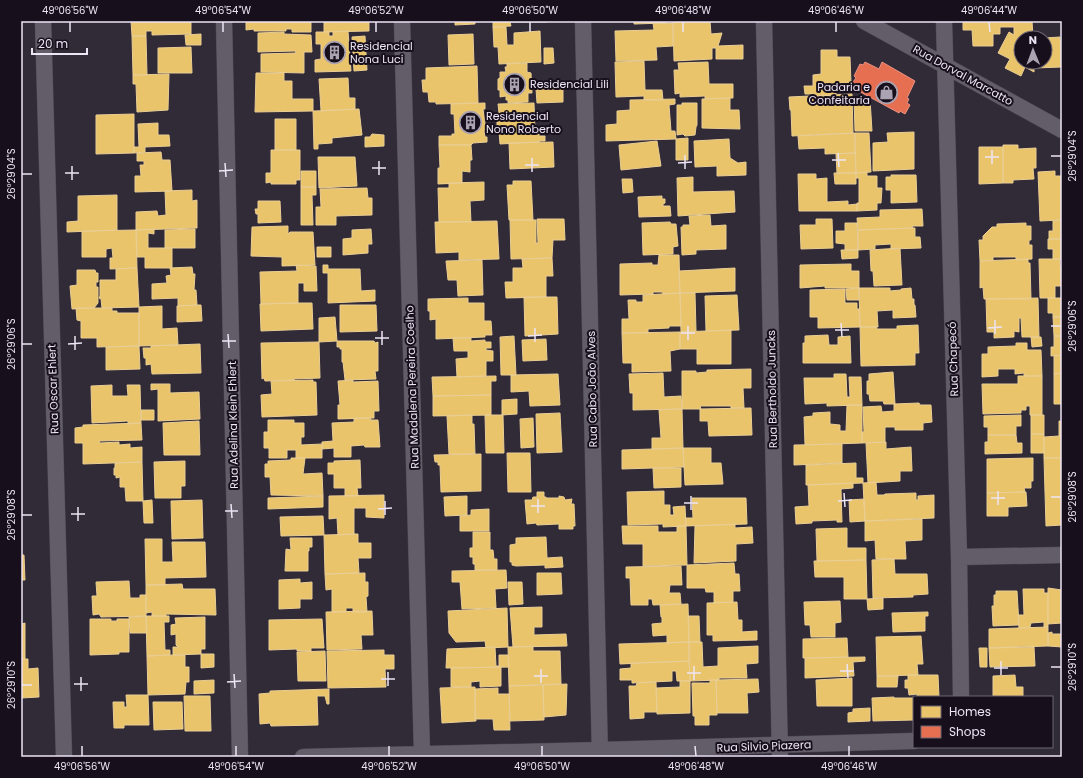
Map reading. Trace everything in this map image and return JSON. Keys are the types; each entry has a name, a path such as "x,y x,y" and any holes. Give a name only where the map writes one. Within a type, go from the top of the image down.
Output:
{"street":[{"name":"Rua Oscar Ehlert","path":"43,21 64,757"},
{"name":"Rua Adelina Klein Ehlert","path":"224,21 240,757"},
{"name":"Rua Madalena Pereira Coelho","path":"402,21 422,754"},
{"name":"Rua Cabo João Alves","path":"583,21 600,754"},
{"name":"Rua Bertholdo Juncks","path":"764,21 780,751"},
{"name":"Rua Dorval Marcatto","path":"864,21 1062,130"},
{"name":"Rua Chapecó","path":"944,21 959,557 961,696"},
{"path":"959,557 1062,555"},
{"name":"Rua Silvio Piazera","path":"303,757 422,754 600,754 780,751 913,741"}],"building: Homes":[{"path":"131,21 191,21 191,34 152,35 152,31 146,31 146,36 132,36"},
{"path":"246,21 311,21 311,32 292,32 292,29 286,29 286,31 246,30"},
{"path":"324,21 369,21 369,31 324,32"},
{"path":"455,21 475,21 475,24 455,25"},
{"path":"493,21 547,22 510,22 511,26 493,27"},
{"path":"634,21 666,21 666,23 634,24"},
{"path":"673,21 710,21 711,34 722,33 718,46 743,45 743,59 716,59 716,48 712,48 712,59 674,61"},
{"path":"963,21 1032,21 1033,30 1014,30 1014,27 1000,27 1000,34 993,34 993,46 973,46 972,30 963,30"},
{"path":"653,23 673,23 673,46 656,47 657,60 616,61 615,31 654,30"},
{"path":"493,27 506,27 507,45 514,45 514,33 540,31 541,62 499,64 498,47 494,47"},
{"name":"Residencial Nona Luci","path":"348,31 351,71 315,72 315,60 321,59 321,44 316,44 316,32 329,32 329,36 333,36 333,32"},
{"path":"284,32 284,34 311,35 312,52 304,52 304,73 261,72 261,54 296,53 295,51 258,52 258,33"},
{"path":"1009,32 1013,34 1013,70 1024,70 1021,76 1005,68 1010,59 998,53"},
{"path":"201,34 201,45 186,45 185,35"},
{"path":"473,34 474,64 449,65 448,35"},
{"path":"132,36 146,36 147,75 133,75"},
{"path":"365,36 367,70 354,71 352,37"},
{"path":"1053,37 1060,37 1060,41 1062,41 1062,67 1053,67"},
{"path":"191,47 192,73 158,73 158,48"},
{"path":"544,48 553,48 554,63 544,64"},
{"path":"821,50 837,50 837,57 850,57 851,83 836,83 836,95 815,96 815,94 805,94 804,86 813,86 813,75 821,74"},
{"path":"644,61 645,90 662,90 663,100 644,100 644,96 616,97 615,62"},
{"path":"708,62 709,84 733,84 733,98 705,99 705,96 680,97 680,93 675,94 674,70 679,70 678,63"},
{"name":"Residencial Lili","path":"527,63 527,72 531,73 532,93 528,93 528,102 508,103 506,96 500,97 500,90 498,90 498,79 500,78 500,72 506,72 505,67 507,67 507,64"},
{"path":"477,66 478,103 436,104 436,102 429,102 428,92 423,92 422,80 426,80 426,68"},
{"path":"256,73 284,73 284,81 292,81 292,99 313,99 313,111 255,112"},
{"path":"169,74 168,110 137,112 136,84 133,84 133,75"},
{"path":"348,78 349,98 355,98 355,109 321,111 319,79"},
{"path":"536,89 563,89 563,102 537,103"},
{"path":"852,94 853,133 792,136 789,97"},
{"path":"730,98 730,110 739,110 740,129 702,128 702,99"},
{"path":"675,99 675,104 669,105 671,131 675,131 676,139 606,141 606,125 617,124 617,111 630,110 630,100"},
{"path":"854,99 870,99 872,131 855,131"},
{"name":"Residencial Nono Roberto","path":"485,103 485,109 483,109 486,130 484,130 485,137 487,137 487,142 473,143 471,145 439,145 439,136 452,136 452,134 455,134 454,114 451,114 451,104"},
{"path":"534,103 535,132 539,132 539,136 545,136 545,141 500,144 499,131 497,131 497,113 499,113 498,104"},
{"path":"682,103 697,103 697,125 695,135 677,135 677,105 682,105"},
{"path":"359,109 362,135 332,138 332,143 318,144 318,149 314,149 313,111"},
{"path":"134,114 134,153 96,154 96,115"},
{"path":"275,119 296,119 296,150 275,150"},
{"path":"158,123 158,135 169,135 170,146 145,147 145,152 134,153 134,147 139,147 138,124"},
{"path":"914,132 914,169 873,171 873,143 888,142 887,133"},
{"path":"855,133 855,153 825,154 825,148 799,149 798,136"},
{"path":"855,133 869,133 871,172 856,173"},
{"path":"372,134 384,135 384,146 365,147 365,137 370,137"},
{"path":"688,138 688,160 676,160 676,139"},
{"path":"729,139 730,158 738,163 746,162 746,175 717,176 717,166 695,167 694,141"},
{"path":"657,141 661,166 621,170 619,145"},
{"path":"553,142 554,167 510,169 509,143"},
{"path":"439,145 471,145 472,160 470,160 470,172 462,171 462,183 438,184 438,168 440,168"},
{"path":"1003,145 1018,145 1018,149 1036,148 1036,168 1033,168 1034,179 1013,180 1013,183 1003,183"},
{"path":"979,147 1003,147 1003,183 979,184"},
{"path":"271,150 300,150 300,180 296,180 296,184 266,183 266,173 271,173"},
{"path":"161,152 162,160 170,160 172,191 135,192 135,176 141,176 140,165 144,165 144,161 137,161 137,153"},
{"path":"855,153 856,173 837,173 836,154"},
{"path":"318,157 355,157 357,186 319,188"},
{"path":"301,171 316,171 316,187 301,187"},
{"path":"1055,171 1055,176 1062,176 1062,220 1040,221 1038,172"},
{"path":"867,172 867,176 877,176 877,188 882,188 881,203 877,203 877,210 857,211 857,203 859,203 859,178 856,178 856,173"},
{"path":"834,173 856,173 856,184 835,184"},
{"path":"798,174 816,174 816,179 827,178 827,202 848,201 848,205 857,204 857,211 799,211"},
{"path":"891,175 916,175 917,202 891,203 891,190 886,190 886,177 891,177"},
{"path":"693,177 693,192 734,191 735,212 678,216 677,178"},
{"path":"622,179 632,179 633,192 623,193"},
{"path":"513,181 531,181 533,220 509,220 507,185 513,185"},
{"path":"484,182 484,200 470,201 471,222 439,222 438,188 449,188 449,183"},
{"path":"301,187 316,187 316,195 312,195 313,225 301,225"},
{"path":"367,188 368,198 372,198 372,215 336,216 336,225 316,225 316,207 321,207 320,189"},
{"path":"192,190 192,201 197,200 197,228 136,230 136,212 157,211 158,216 166,215 165,191"},
{"path":"117,195 117,230 67,232 67,222 78,221 78,196"},
{"path":"662,196 662,199 665,199 663,206 670,206 671,216 639,217 638,197"},
{"path":"258,201 280,201 281,222 258,223 258,214 256,214 255,209 258,209"},
{"path":"922,209 923,226 912,226 913,228 858,230 857,218 880,217 880,210"},
{"path":"710,215 711,226 726,225 726,249 696,250 696,254 682,255 681,227 683,227 683,225 690,225 689,216"},
{"path":"537,219 564,219 565,240 553,240 552,258 511,259 510,220 536,220 536,243 538,243"},
{"path":"816,219 832,219 833,248 801,249 800,225 816,225"},
{"path":"1062,220 1062,239 1049,239 1049,231 1053,231 1053,221"},
{"path":"497,221 499,259 459,260 459,252 436,253 435,222"},
{"path":"670,222 671,224 676,224 678,246 673,247 673,254 643,255 642,223"},
{"path":"845,223 857,223 858,250 845,250 845,244 836,243 836,231 845,231"},
{"path":"1026,223 1026,226 1031,226 1031,240 1029,240 1029,245 1032,245 1032,259 1016,260 1016,257 993,257 993,260 980,261 979,240 983,240 983,236 992,227 997,227 997,224"},
{"path":"288,226 288,234 290,232 313,232 315,265 282,266 282,257 251,256 252,227"},
{"path":"915,228 915,237 920,237 921,248 891,249 891,244 875,245 875,249 858,250 858,230"},
{"path":"154,229 154,234 148,233 148,248 172,248 172,268 145,268 145,257 137,257 136,230"},
{"path":"195,229 195,248 165,248 165,230"},
{"path":"371,229 372,244 368,244 368,253 343,255 343,239 352,238 352,230"},
{"path":"136,230 137,268 110,269 110,258 113,258 112,248 106,249 106,257 82,257 82,231"},
{"path":"1048,239 1062,239 1062,259 1053,259 1053,249 1048,249"},
{"path":"317,247 331,247 331,257 317,257"},
{"path":"900,248 902,285 874,286 873,271 871,271 870,250"},
{"path":"841,250 858,250 858,258 842,259"},
{"path":"659,255 679,255 680,293 663,294 662,292 653,292 653,294 620,295 620,264 652,263 652,265 658,265"},
{"path":"552,258 553,276 546,276 546,297 506,298 505,282 513,282 513,268 523,268 522,259"},
{"path":"1028,259 1028,263 1030,263 1031,299 984,299 983,287 980,288 980,261"},
{"path":"1039,259 1060,259 1060,266 1062,266 1062,286 1055,286 1055,298 1040,298"},
{"path":"482,260 483,295 458,296 457,280 448,280 446,261"},
{"path":"851,264 851,271 859,271 859,288 825,288 825,286 800,288 800,265"},
{"path":"296,265 316,266 317,291 304,291 304,283 298,283 298,303 261,304 260,272 297,271"},
{"path":"323,265 328,265 328,269 360,269 361,291 375,290 375,301 328,303 328,273 323,273"},
{"path":"192,267 193,274 195,274 194,290 196,290 197,305 178,306 178,298 152,299 152,284 167,283 166,276 171,275 170,268"},
{"path":"137,268 139,307 102,308 101,299 99,298 100,280 116,280 116,269"},
{"path":"735,268 735,291 680,293 679,271"},
{"path":"77,270 95,270 96,273 98,273 98,282 96,282 96,287 98,287 98,303 94,308 72,309 70,286 77,285"},
{"path":"859,288 890,288 890,291 911,288 916,317 893,318 893,310 877,311 878,327 860,327"},
{"path":"859,288 859,300 847,300 846,289"},
{"path":"845,289 845,303 857,303 857,309 859,309 860,327 818,328 818,317 810,317 810,290"},
{"path":"680,293 681,326 648,329 648,333 622,333 622,319 629,319 628,300 643,302 643,295"},
{"path":"680,293 695,293 696,331 681,332"},
{"path":"737,295 739,330 706,331 705,296"},
{"path":"524,297 557,297 558,334 525,336"},
{"path":"468,298 468,303 484,303 484,321 491,321 492,335 485,335 485,337 436,339 436,319 430,320 428,299"},
{"path":"1038,298 1039,337 1022,337 1021,318 1019,318 1019,332 1014,331 1014,337 994,338 994,332 987,332 986,299"},
{"path":"1048,298 1062,298 1062,317 1053,317 1053,313 1048,313"},
{"path":"312,303 313,329 261,331 260,304"},
{"path":"201,305 202,321 177,322 177,306"},
{"path":"340,305 376,305 377,331 340,332"},
{"path":"162,306 162,329 177,328 178,345 139,346 139,307"},
{"path":"76,308 112,308 112,311 117,311 117,313 139,313 139,346 97,347 97,338 81,338 81,321 77,320"},
{"path":"335,317 337,341 319,342 319,318"},
{"path":"1053,317 1062,317 1062,336 1054,336"},
{"path":"918,325 919,353 915,353 915,365 861,366 860,327 897,329 897,326"},
{"path":"731,330 731,364 697,364 697,349 680,349 680,332"},
{"path":"680,332 680,349 670,351 671,371 632,372 632,363 623,363 622,333"},
{"path":"828,335 829,345 838,345 838,337 850,336 851,363 803,363 803,343 805,343 805,336"},
{"path":"514,336 516,375 501,375 500,337"},
{"path":"1054,336 1062,336 1062,355 1051,356 1051,347 1054,347"},
{"path":"1031,337 1041,337 1042,346 1032,347"},
{"path":"453,338 471,338 471,341 485,340 485,342 491,342 491,348 486,348 486,350 493,351 493,361 486,361 486,376 457,377 456,359 468,358 468,351 454,351"},
{"path":"546,339 547,360 523,361 522,340"},
{"path":"337,341 378,342 378,371 375,371 376,379 345,380 342,362 342,349 337,347"},
{"path":"319,342 320,378 265,381 264,378 262,379 261,343"},
{"path":"1016,343 1027,343 1027,350 1041,350 1042,376 1024,376 1024,373 1015,374 1015,369 998,369 998,376 982,377 982,354 988,354 988,347 1016,346"},
{"path":"200,344 201,373 152,374 151,364 146,365 146,358 144,358 143,348 151,348 151,346"},
{"path":"139,346 140,369 106,370 106,347"},
{"path":"1062,355 1062,373 1054,374 1054,356"},
{"path":"751,369 751,388 743,388 744,408 731,408 731,406 700,406 701,409 682,409 682,371 696,371 696,373 707,372 707,370"},
{"path":"893,372 895,404 884,404 883,401 870,401 869,394 867,394 867,381 869,381 869,374"},
{"path":"663,373 664,397 681,396 682,409 633,410 633,393 630,393 629,374"},
{"path":"1062,373 1062,404 1054,404 1054,374"},
{"path":"558,374 560,405 530,406 529,391 511,392 511,375"},
{"path":"834,374 846,374 847,397 850,397 849,377 861,377 862,405 827,406 827,403 805,404 804,378 834,378"},
{"path":"496,376 496,381 491,381 491,395 433,396 432,377"},
{"path":"1018,376 1042,376 1042,415 1030,415 1030,406 1026,406 1026,410 1021,410 1021,413 983,414 982,384 1018,384"},
{"path":"313,380 313,382 316,382 317,415 262,417 261,395 272,394 271,381"},
{"path":"353,380 353,382 378,381 379,411 374,411 374,418 338,419 338,405 340,405 338,381"},
{"path":"151,384 170,384 170,393 199,392 200,419 158,421 158,389 151,390"},
{"path":"112,385 112,396 128,396 127,385 140,385 141,423 128,424 128,421 92,423 91,386"},
{"path":"491,395 491,415 433,416 433,396"},
{"path":"517,399 517,414 502,415 502,400"},
{"path":"919,403 920,405 931,405 932,422 923,423 923,430 895,430 895,427 885,427 885,442 862,443 862,432 864,432 863,407 881,406 882,412 894,411 894,404"},
{"path":"847,405 862,405 862,443 805,445 804,417 813,416 813,413 830,412 830,424 840,425 840,431 846,431"},
{"path":"751,408 752,435 709,436 708,421 700,421 700,409"},
{"path":"682,409 683,448 652,449 652,438 661,438 659,410"},
{"path":"141,410 154,410 154,420 141,420"},
{"path":"560,413 562,452 537,453 536,414"},
{"path":"472,415 472,424 474,424 475,454 449,454 447,416"},
{"path":"485,415 503,415 504,453 486,453"},
{"path":"1021,415 1021,426 1016,426 1016,435 988,435 988,427 984,427 984,416"},
{"path":"1031,415 1044,415 1044,434 1031,434"},
{"path":"354,418 370,418 371,420 378,420 380,447 365,447 364,445 351,446 351,457 334,457 334,448 322,449 322,442 333,441 332,423 354,422"},
{"path":"533,418 534,447 521,448 520,419"},
{"path":"268,420 294,420 294,423 304,423 304,437 301,437 301,445 322,444 322,458 296,458 296,450 287,450 287,458 269,458 269,448 264,448 264,432 268,432"},
{"path":"199,421 200,455 164,455 163,423"},
{"path":"1059,421 1062,421 1062,436 1059,436"},
{"path":"141,423 142,440 99,441 100,443 119,442 119,445 130,444 130,448 142,447 142,462 83,464 83,443 75,443 75,428 83,427 83,425"},
{"path":"1031,434 1044,434 1044,453 1031,453"},
{"path":"988,435 1016,435 1017,443 1022,443 1022,453 985,454 985,442 988,442"},
{"path":"1062,436 1062,458 1044,458 1044,437"},
{"path":"886,442 886,449 911,447 912,471 900,471 900,481 868,483 866,443"},
{"path":"842,444 842,463 794,465 794,445"},
{"path":"683,448 684,467 622,469 622,450"},
{"path":"683,448 711,448 711,463 721,463 723,484 685,485"},
{"path":"507,453 530,453 531,492 508,492"},
{"path":"481,454 481,491 441,492 440,465 438,465 438,462 435,462 434,455"},
{"path":"291,458 305,458 303,474 322,473 323,496 271,495 270,477 265,477 265,464 268,464 268,461 291,460"},
{"path":"1033,458 1033,481 1031,481 1031,488 1024,488 1025,492 987,493 987,459"},
{"path":"1044,458 1062,458 1062,525 1046,526"},
{"path":"360,460 361,488 357,488 358,496 345,496 345,488 334,488 334,474 328,474 328,463 334,463 334,461"},
{"path":"185,461 185,486 181,486 181,498 155,498 154,462"},
{"path":"142,462 143,501 126,501 125,487 120,487 120,477 116,478 116,475 114,475 115,463"},
{"path":"856,463 856,478 863,478 863,483 806,485 806,465"},
{"path":"653,468 681,468 681,487 654,488"},
{"path":"876,482 877,495 916,493 916,500 918,500 918,496 934,495 934,518 865,521 863,483"},
{"path":"853,483 853,488 841,489 842,522 837,522 837,520 812,521 812,523 796,524 795,507 809,506 808,485"},
{"path":"664,491 664,505 670,505 670,515 674,515 673,507 685,506 686,526 663,527 663,524 628,525 627,492"},
{"path":"537,492 544,492 544,497 546,498 559,498 559,496 564,497 565,500 572,499 571,504 574,504 575,526 573,526 573,529 559,529 559,524 527,524 525,500 532,500 533,497 537,497"},
{"path":"1026,492 1027,506 1008,507 1008,516 987,516 987,493"},
{"path":"384,495 384,518 366,517 366,508 354,508 354,534 338,535 337,518 329,519 329,496"},
{"path":"323,496 323,507 268,509 268,498"},
{"path":"467,496 467,515 445,516 444,497"},
{"path":"692,498 746,498 747,524 686,526 685,518 693,518"},
{"path":"864,499 865,521 850,522 849,500"},
{"path":"152,500 153,523 144,523 143,501"},
{"path":"202,500 203,538 172,539 171,501"},
{"path":"489,509 489,531 460,531 460,516 471,515 471,510"},
{"path":"323,516 324,535 281,536 280,517"},
{"path":"922,519 922,540 905,541 906,559 876,559 875,540 865,541 865,521"},
{"path":"735,524 735,528 752,527 753,543 736,544 736,561 694,563 695,526"},
{"path":"622,526 658,526 658,532 677,532 677,526 686,526 687,565 643,566 643,544 623,544"},
{"path":"847,528 847,548 866,548 866,560 817,561 816,529"},
{"path":"473,532 490,532 490,550 493,550 494,559 497,559 497,570 475,570 473,557 470,557 470,548 473,548"},
{"path":"358,534 358,543 371,543 371,558 358,558 359,573 325,574 324,535"},
{"path":"546,537 547,558 562,557 563,567 545,568 545,565 512,565 512,562 510,562 510,545 516,544 516,538"},
{"path":"290,538 312,538 312,547 309,547 308,551 308,571 285,571 286,549 291,550"},
{"path":"145,539 162,539 162,562 173,562 172,542 205,542 206,577 165,578 165,585 146,585"},
{"path":"21,555 24,555 25,580 21,580"},
{"path":"894,559 895,574 927,574 928,594 913,595 913,597 873,598 872,560"},
{"path":"866,560 867,599 844,599 844,577 815,577 814,561"},
{"path":"734,563 735,574 739,574 740,591 733,591 733,602 714,603 714,592 706,592 705,588 687,588 687,565"},
{"path":"681,566 682,585 670,585 669,593 680,593 681,604 653,605 652,599 648,599 648,605 631,605 630,578 626,578 626,567"},
{"path":"506,570 507,588 495,589 496,608 462,609 460,582 452,582 452,571"},
{"path":"365,573 365,582 368,582 368,596 366,597 367,612 353,612 353,608 346,608 346,612 332,612 332,589 326,590 325,574"},
{"path":"537,573 561,573 562,594 537,595"},
{"path":"300,579 300,583 312,582 312,599 300,599 300,608 279,609 279,580"},
{"path":"129,581 130,598 140,598 140,595 146,595 146,616 101,617 99,614 93,615 92,596 97,596 96,582"},
{"path":"508,582 522,582 523,604 509,605"},
{"path":"182,584 183,589 215,589 216,615 166,614 166,616 152,616 152,612 146,613 146,585"},
{"path":"1048,588 1062,590 1062,623 1048,624"},
{"path":"1023,589 1044,589 1044,593 1048,593 1048,627 1044,627 1044,622 1031,623 1030,627 1019,628 1018,615 1024,615"},
{"path":"996,591 1017,591 1019,625 993,626 992,606 994,606 994,595 996,595"},
{"path":"883,598 883,609 868,610 867,599"},
{"path":"840,601 841,622 835,623 835,637 811,637 810,625 805,625 804,602"},
{"path":"737,602 738,620 742,620 742,632 757,631 757,640 713,641 713,635 707,635 707,603"},
{"path":"688,604 689,642 667,643 667,635 653,636 652,624 662,623 660,605"},
{"path":"542,607 542,627 534,627 534,635 566,634 567,646 513,647 510,608"},
{"path":"507,608 508,647 486,648 485,641 456,642 449,633 448,611"},
{"path":"372,611 373,635 361,635 362,649 327,650 326,612"},
{"path":"928,612 928,616 925,616 925,631 893,632 892,613"},
{"path":"146,616 147,633 130,633 129,617"},
{"path":"146,616 169,616 169,622 164,622 165,650 170,650 170,655 147,656"},
{"path":"688,616 699,616 700,642 689,642"},
{"path":"205,617 205,649 201,649 201,654 173,655 173,647 178,647 176,645 176,634 171,635 171,625 176,624 175,618"},
{"path":"90,619 111,619 111,621 117,621 117,619 129,619 129,652 119,652 119,654 90,655"},
{"path":"322,619 324,648 311,648 311,651 297,651 297,649 269,650 269,620"},
{"path":"25,623 25,659 21,659 21,624"},
{"path":"1048,627 1048,646 989,648 989,629"},
{"path":"1052,632 1052,634 1062,634 1062,647 1048,646 1048,633"},
{"path":"921,636 923,664 917,664 918,675 877,676 876,637"},
{"path":"847,638 848,657 803,658 803,639"},
{"path":"689,642 689,661 620,664 619,644"},
{"path":"689,642 702,642 703,667 718,666 718,648 758,646 758,663 746,664 747,678 719,678 719,680 690,681"},
{"path":"533,646 533,651 560,651 561,684 509,686 508,647"},
{"path":"495,647 496,666 499,666 499,655 508,655 509,667 446,668 447,649"},
{"path":"1034,647 1035,666 990,667 989,648"},
{"path":"979,648 987,648 987,667 980,667"},
{"path":"384,650 384,655 394,655 394,669 385,669 386,687 328,688 327,651"},
{"path":"325,651 326,681 298,681 297,652"},
{"path":"201,654 214,654 214,667 201,668"},
{"path":"185,655 185,667 189,667 189,682 186,682 185,694 148,695 147,656"},
{"path":"865,657 865,661 853,662 854,676 805,678 805,658"},
{"path":"21,659 28,659 28,669 38,668 39,697 21,698"},
{"path":"689,661 690,681 677,681 676,671 672,671 672,681 632,683 632,680 620,680 620,669 631,668 631,663"},
{"path":"501,667 501,686 480,687 480,681 471,682 471,687 451,687 451,668"},
{"path":"908,675 938,675 939,696 917,696 917,694 909,695 908,688 905,688 905,680 908,680"},
{"path":"1015,675 1016,687 1023,687 1023,696 993,696 993,676"},
{"path":"877,676 898,676 897,687 877,687"},
{"path":"852,678 852,706 817,706 816,680"},
{"path":"758,679 759,692 747,693 748,713 717,713 716,680"},
{"path":"214,680 214,693 194,694 194,681"},
{"path":"710,680 716,680 717,715 709,715 709,725 695,725 695,716 693,716 692,683 710,683"},
{"path":"680,681 690,681 690,713 657,714 656,688 680,687"},
{"path":"656,682 657,712 644,712 644,718 630,719 629,686 636,686 637,683"},
{"path":"567,684 566,715 544,717 543,685"},
{"path":"543,685 544,720 510,721 509,686"},
{"path":"475,687 476,721 442,723 440,688"},
{"path":"498,688 498,694 509,694 510,730 494,730 493,719 475,719 475,689"},
{"path":"329,689 329,704 327,704 325,696 317,696 318,725 271,726 270,723 260,724 259,694 270,693 270,691"},
{"path":"126,695 148,695 149,725 124,725 124,728 114,728 113,702 124,702 124,707 127,707"},
{"path":"184,696 210,696 211,731 185,731"},
{"path":"872,698 913,698 913,720 873,721"},
{"path":"153,702 182,702 183,729 154,730"},
{"path":"870,708 870,721 848,722 848,713 853,712 853,709"}],"building: Shops":[{"name":"Padaria e Confeitaria","path":"865,62 879,69 882,62 915,81 907,98 909,99 907,103 910,105 905,114 900,111 899,113 853,88 853,82 856,78 854,76 860,64 863,65"}],"place":[{"name":"Residencial Nona Luci","path":"335,52"},
{"name":"Residencial Lili","path":"515,84"},
{"name":"Padaria e Confeitaria","path":"886,93"},
{"name":"Residencial Nono Roberto","path":"470,122"}]}
